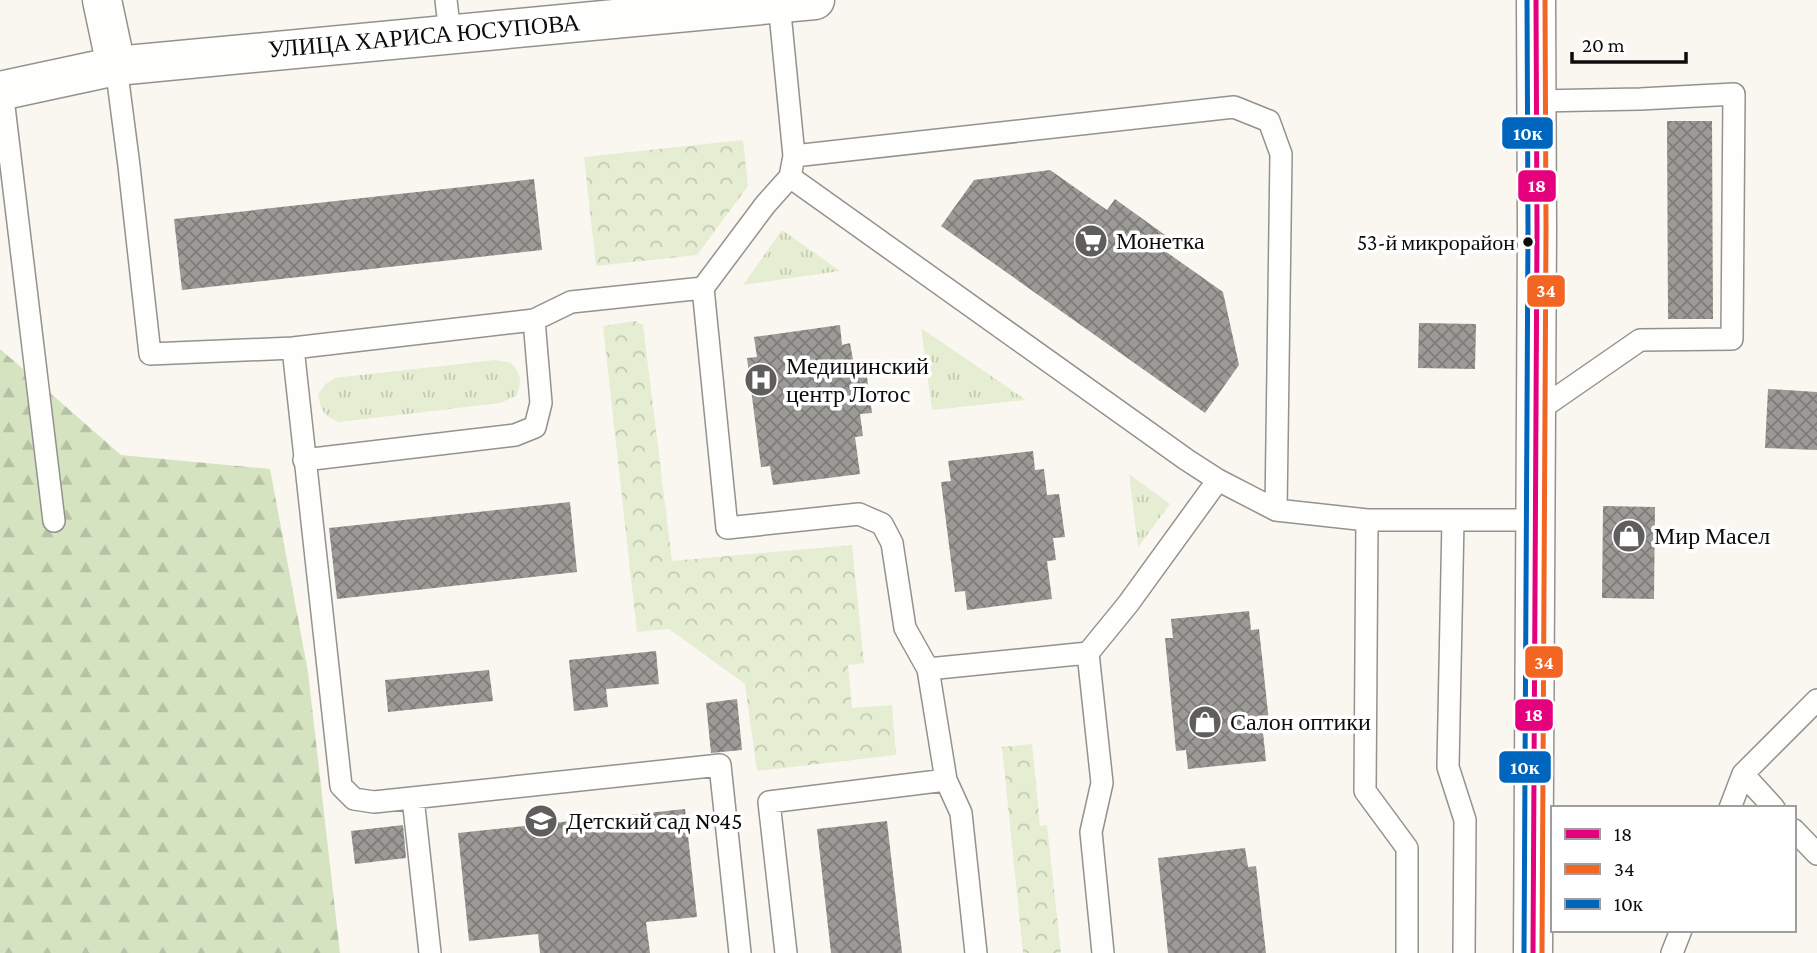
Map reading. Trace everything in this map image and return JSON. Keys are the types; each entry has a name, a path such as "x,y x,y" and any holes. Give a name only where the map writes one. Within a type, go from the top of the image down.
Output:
{"street":[{"path":"102,0 116,66"},
{"path":"1533,953 1536,0"},
{"name":"УЛИЦА ХАРИСА ЮСУПОВА","path":"1,90 116,66 448,17 797,2"}],"lane":[{"path":"797,2 792,167 704,288 727,528 859,514 882,524 892,543 905,628 928,669 946,780 961,813 976,953"},
{"path":"116,66 150,354 293,348 534,320 571,302 704,288"},
{"path":"1,90 54,521"},
{"path":"1536,412 1640,340 1732,339 1734,94 1537,101"},
{"path":"792,167 1234,107 1269,121 1281,154 1276,510"},
{"path":"792,167 1164,444 1218,480 1276,510 1367,520 1535,520"},
{"path":"304,460 515,435 535,427 541,402 534,320"},
{"path":"293,348 341,786 354,799 374,802 720,765 740,953"},
{"path":"928,669 1088,653 1128,604 1218,480"},
{"path":"1367,520 1365,791 1407,848 1406,953"},
{"path":"1453,520 1448,767 1465,820 1464,953"},
{"path":"1088,653 1102,783 1091,832 1103,953"},
{"path":"1731,806 1743,774 1817,700"},
{"path":"1743,774 1772,806"},
{"path":"786,953 769,802 946,780"},
{"path":"413,798 430,953"},
{"path":"1796,832 1817,854"},
{"path":"1672,953 1680,932"}],"green space":[{"path":"743,140 748,186 697,255 596,266 584,157"},
{"path":"782,230 840,271 743,285"},
{"path":"635,321 643,325 672,561 852,545 864,663 848,665 852,708 892,705 896,755 757,771 745,684 669,629 637,632 603,326"},
{"path":"921,328 1026,400 932,410"},
{"path":"0,349 121,455 270,469 308,672 340,953 0,953"},
{"path":"495,360 511,363 520,378 516,396 500,403 339,422 326,415 319,400 318,394 334,378"},
{"path":"1129,474 1170,504 1138,547"},
{"path":"1032,744 1040,826 1047,825 1061,953 1023,953 1002,747"}],"building":[{"path":"1667,121 1712,121 1713,319 1668,319"},
{"path":"1050,170 1107,210 1115,199 1172,240 1165,251 1223,292 1239,365 1205,413 941,226 974,180"},
{"path":"534,179 542,250 182,290 174,219"},
{"path":"1419,323 1476,324 1475,369 1418,368"},
{"path":"840,325 842,345 850,343 855,371 866,370 872,413 860,414 863,436 855,437 860,474 773,485 770,466 761,467 747,358 757,357 754,337"},
{"path":"1768,389 1817,392 1817,450 1765,448"},
{"path":"1033,451 1035,470 1044,469 1047,495 1059,494 1065,537 1053,538 1056,560 1047,561 1052,599 967,610 965,591 955,592 941,482 951,481 948,461"},
{"path":"570,502 577,572 337,599 329,528"},
{"path":"1603,506 1655,507 1654,599 1602,598"},
{"path":"1249,611 1251,630 1259,629 1269,722 1262,723 1266,761 1188,769 1186,750 1176,751 1165,638 1173,638 1171,619"},
{"path":"656,651 659,684 606,689 608,707 574,711 569,660"},
{"path":"489,670 493,701 388,712 385,680"},
{"path":"737,699 742,750 711,753 706,703"},
{"path":"685,809 697,917 646,922 650,953 540,953 538,934 469,941 458,833"},
{"path":"887,821 902,953 831,953 817,829"},
{"path":"403,825 406,858 355,864 351,831"},
{"path":"1245,848 1248,867 1256,866 1266,953 1168,953 1158,858"}],"transit line":[{"name":"10к","path":"1524,953 1527,0"},
{"name":"18","path":"1533,953 1536,0"},
{"name":"34","path":"1542,953 1545,0"}],"place":[{"name":"Монетка","path":"1091,241"},
{"name":"53-й микрорайон","path":"1528,242"},
{"name":"Медицинский центр Лотос","path":"761,380"},
{"name":"Мир Масел","path":"1629,536"},
{"name":"Салон оптики","path":"1205,722"},
{"name":"Детский сад №45","path":"541,821"}]}
